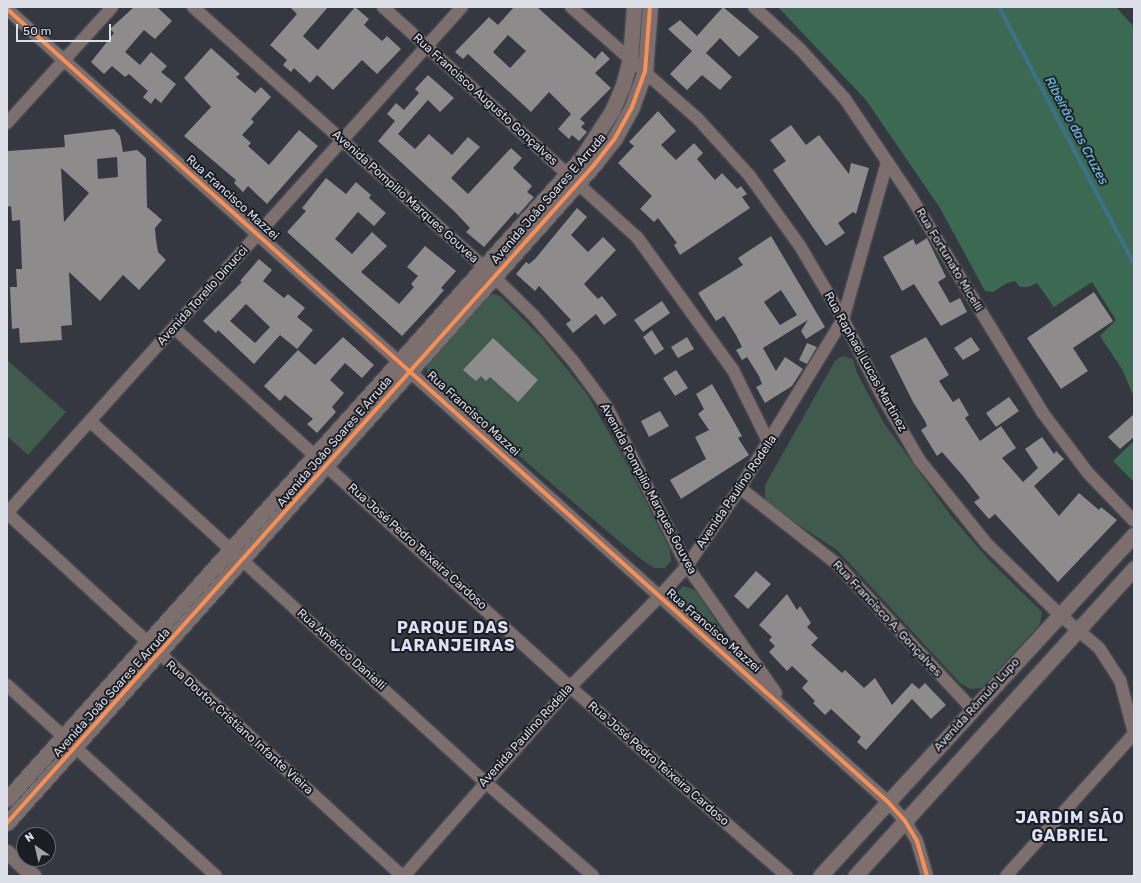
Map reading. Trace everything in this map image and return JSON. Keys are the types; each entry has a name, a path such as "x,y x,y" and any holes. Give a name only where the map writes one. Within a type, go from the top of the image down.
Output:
{"street":[{"path":"7,123 112,7"},
{"name":"Avenida Pompilio Marques Gouvea","path":"193,7 489,272 534,316 574,361 607,407 687,566 787,709"},
{"name":"Rua Francisco Augusto Gonçalves","path":"383,7 637,237 686,302 733,370 769,443"},
{"name":"Avenida Torello Dinucci","path":"7,514 462,7"},
{"name":"Rua Raphael Lucas Martinez","path":"571,7 698,119 749,175 800,246 843,320 882,396 920,461 987,544 1060,614 1099,648 1120,680 1134,734"},
{"name":"Avenida João Soares E Arruda","path":"574,179 612,111 630,59 634,7"},
{"name":"Avenida João Soares E Arruda","path":"7,823 76,749 243,561 322,461 489,272 574,179 615,138 632,107 645,72 650,7"},
{"name":"Rua Fortunato Micelli","path":"754,7 800,49 845,98 932,231 1042,412 1088,473 1134,521"},
{"name":"Rua Francisco Mazzei","path":"7,9 659,597 787,709 888,802 905,821 917,840 927,876"},
{"name":"Avenida Paulino Rodella","path":"403,876 570,687 659,597 687,566 740,488 769,443 843,320 886,162"},
{"name":"Rua José Pedro Teixeira Cardoso","path":"174,328 570,687 787,876"},
{"name":"Rua Américo Danielli","path":"91,422 485,782 593,876"},
{"name":"Avenida João Soares E Arruda","path":"7,799 230,550 322,461"},
{"name":"Rua Francisco A. Gonçalves","path":"740,488 838,564 973,710"},
{"name":"Rua Doutor Cristiano Infante Vieira","path":"7,514 147,644 403,876"},
{"name":"Avenida Rômulo Lupo","path":"820,876 1134,534"},
{"name":"Avenida Rômulo Lupo","path":"855,876 1134,568"},
{"path":"7,685 63,738 216,876"},
{"path":"1006,876 1134,734"},
{"path":"7,852 34,876"}],"green space":[{"path":"778,7 1116,7 1134,27 1134,397 1122,369 1100,336 1116,320 1092,282 1054,307 1037,283 1028,287 1020,287 1015,281 1007,283 993,292 985,291 940,208 866,100"},
{"path":"493,294 500,296 542,338 587,394 623,457 670,549 671,561 665,568 655,568 646,563 621,543 428,378 426,364 486,297"},
{"path":"842,356 853,359 857,373 884,423 951,516 989,560 1042,612 1040,624 982,688 970,689 960,683 838,551 768,504 765,498 765,485 835,361"},
{"path":"7,360 66,412 28,455 7,436"},
{"path":"1134,441 1134,482 1113,461"},
{"path":"683,586 695,590 722,630 720,633 717,634 705,620 681,602 677,592"}],"building":[{"path":"134,7 157,7 172,21 155,39 144,30 125,52 140,65 151,52 167,66 161,72 176,84 161,103 155,98 151,104 143,97 148,91 129,74 125,77 112,66 104,74 91,62 114,33 110,29"},
{"path":"290,7 328,7 303,36 318,50 355,7 369,19 364,25 382,41 387,36 401,49 377,74 362,60 333,90 317,75 310,83 294,68 291,72 283,65 287,60 270,45 297,14"},
{"path":"514,7 537,7 595,59 602,51 610,59 595,73 611,88 580,119 585,123 581,127 587,132 579,141 572,135 569,139 558,129 571,114 549,92 531,112 468,54 463,59 455,52 489,17 498,25","holes":["508,35 526,51 510,68 493,52"]},
{"path":"723,7 759,37 739,57 720,38 706,53 732,77 720,90 702,75 687,90 670,74 692,51 668,29 680,20 697,36"},
{"path":"211,48 240,74 236,77 255,93 261,87 271,97 251,119 254,122 242,135 251,143 248,146 269,165 299,130 318,146 267,204 248,186 243,192 234,183 236,180 184,136 211,107 184,78"},
{"path":"428,75 454,98 440,112 428,100 398,134 415,149 429,134 452,155 468,137 480,147 451,178 468,194 511,148 522,158 513,168 532,186 527,192 534,197 518,215 515,212 484,247 466,232 470,228 455,212 378,141 395,121 387,114 396,103 404,110 419,93 415,89"},
{"path":"658,111 676,131 661,145 676,160 694,143 703,153 697,159 715,180 722,173 737,189 741,186 747,194 742,197 750,208 680,255 674,245 677,243 658,218 654,222 640,209 652,196 618,163 634,146 629,142"},
{"path":"791,125 806,145 819,135 849,174 851,163 869,168 856,214 853,212 838,223 845,233 826,246 773,170 786,161 770,140"},
{"path":"114,129 120,136 123,152 137,150 146,158 147,207 162,220 155,228 156,240 158,252 166,260 139,290 123,275 100,301 69,272 72,325 61,326 62,340 20,343 19,328 12,329 10,287 17,287 16,269 22,269 20,220 12,221 11,206 7,207 8,151 65,147 64,135","holes":["117,157 118,177 98,179 97,159","61,168 89,193 64,222"]},
{"path":"326,178 346,194 356,182 371,195 369,198 386,213 374,226 358,212 335,239 352,254 372,232 387,246 361,272 399,304 414,287 411,284 418,276 407,267 425,246 456,271 441,288 444,290 402,336 287,232 306,211 302,208"},
{"path":"577,208 587,217 571,235 588,252 603,237 616,250 584,284 598,299 602,296 617,315 604,325 596,314 573,333 566,324 571,320 539,286 535,291 516,274 526,262 529,264 535,259"},
{"path":"771,236 825,327 806,339 801,331 808,320 763,348 776,371 785,357 803,369 792,386 765,403 756,387 762,384 759,376 747,357 742,360 736,350 742,347 736,335 724,316 716,321 698,293 743,265 738,258","holes":["781,290 797,315 780,325 764,302"]},
{"path":"927,238 946,277 938,282 950,303 960,298 967,312 941,326 914,284 902,291 883,257 913,239 916,245"},
{"path":"259,259 272,270 263,281 284,298 288,294 305,308 297,317 313,330 297,349 280,335 254,364 218,330 216,333 203,321 242,282 240,281","holes":["246,304 270,327 255,343 230,321"]},
{"path":"1094,292 1113,321 1073,348 1088,371 1061,389 1027,338"},
{"path":"662,301 670,313 643,332 634,320"},
{"path":"652,330 664,349 655,355 643,337"},
{"path":"343,337 374,365 362,378 345,363 330,380 344,393 332,407 336,412 317,433 307,424 313,419 285,395 280,401 264,386 298,350 315,365"},
{"path":"687,337 694,349 678,358 671,347"},
{"path":"926,337 949,375 939,381 953,402 959,398 969,415 965,418 980,441 1001,426 1016,448 1002,458 1023,482 1038,468 1025,449 1042,437 1054,454 1056,451 1064,459 1034,486 1059,516 1079,493 1099,510 1101,507 1117,520 1058,582 995,514 989,519 974,502 980,498 942,452 937,456 921,430 927,426 925,421 913,402 890,356"},
{"path":"971,337 980,350 963,360 954,348"},
{"path":"493,338 538,380 518,402 490,377 486,381 481,376 476,381 463,370"},
{"path":"807,343 817,347 807,364 799,360"},
{"path":"676,370 688,388 675,396 663,378"},
{"path":"712,384 742,436 738,438 749,455 681,499 670,480 706,459 695,437 709,430 698,414 704,409 696,394"},
{"path":"1009,397 1019,411 996,427 986,413"},
{"path":"660,411 669,426 649,437 641,421"},
{"path":"1134,414 1134,437 1120,449 1108,437"},
{"path":"756,571 771,584 748,609 734,596"},
{"path":"787,594 797,610 800,606 811,623 807,627 818,638 811,645 842,673 845,670 864,688 875,678 892,705 912,683 919,689 925,683 946,705 931,719 912,699 866,750 857,742 861,737 831,709 825,715 813,703 815,701 802,688 808,681 792,666 787,671 769,652 775,646 769,640 772,637 759,625"}],"waterway":[{"name":"Ribeirão das Cruzes","path":"999,7 1134,264"}],"cycle path":[{"path":"7,823 594,165 615,138 632,107 645,72 650,7"},
{"path":"7,9 888,802 905,821 917,841 927,876"}],"district":[{"name":"PARQUE DAS LARANJEIRAS","path":"453,637"},
{"name":"JARDIM SÃO GABRIEL","path":"1070,827"}]}
